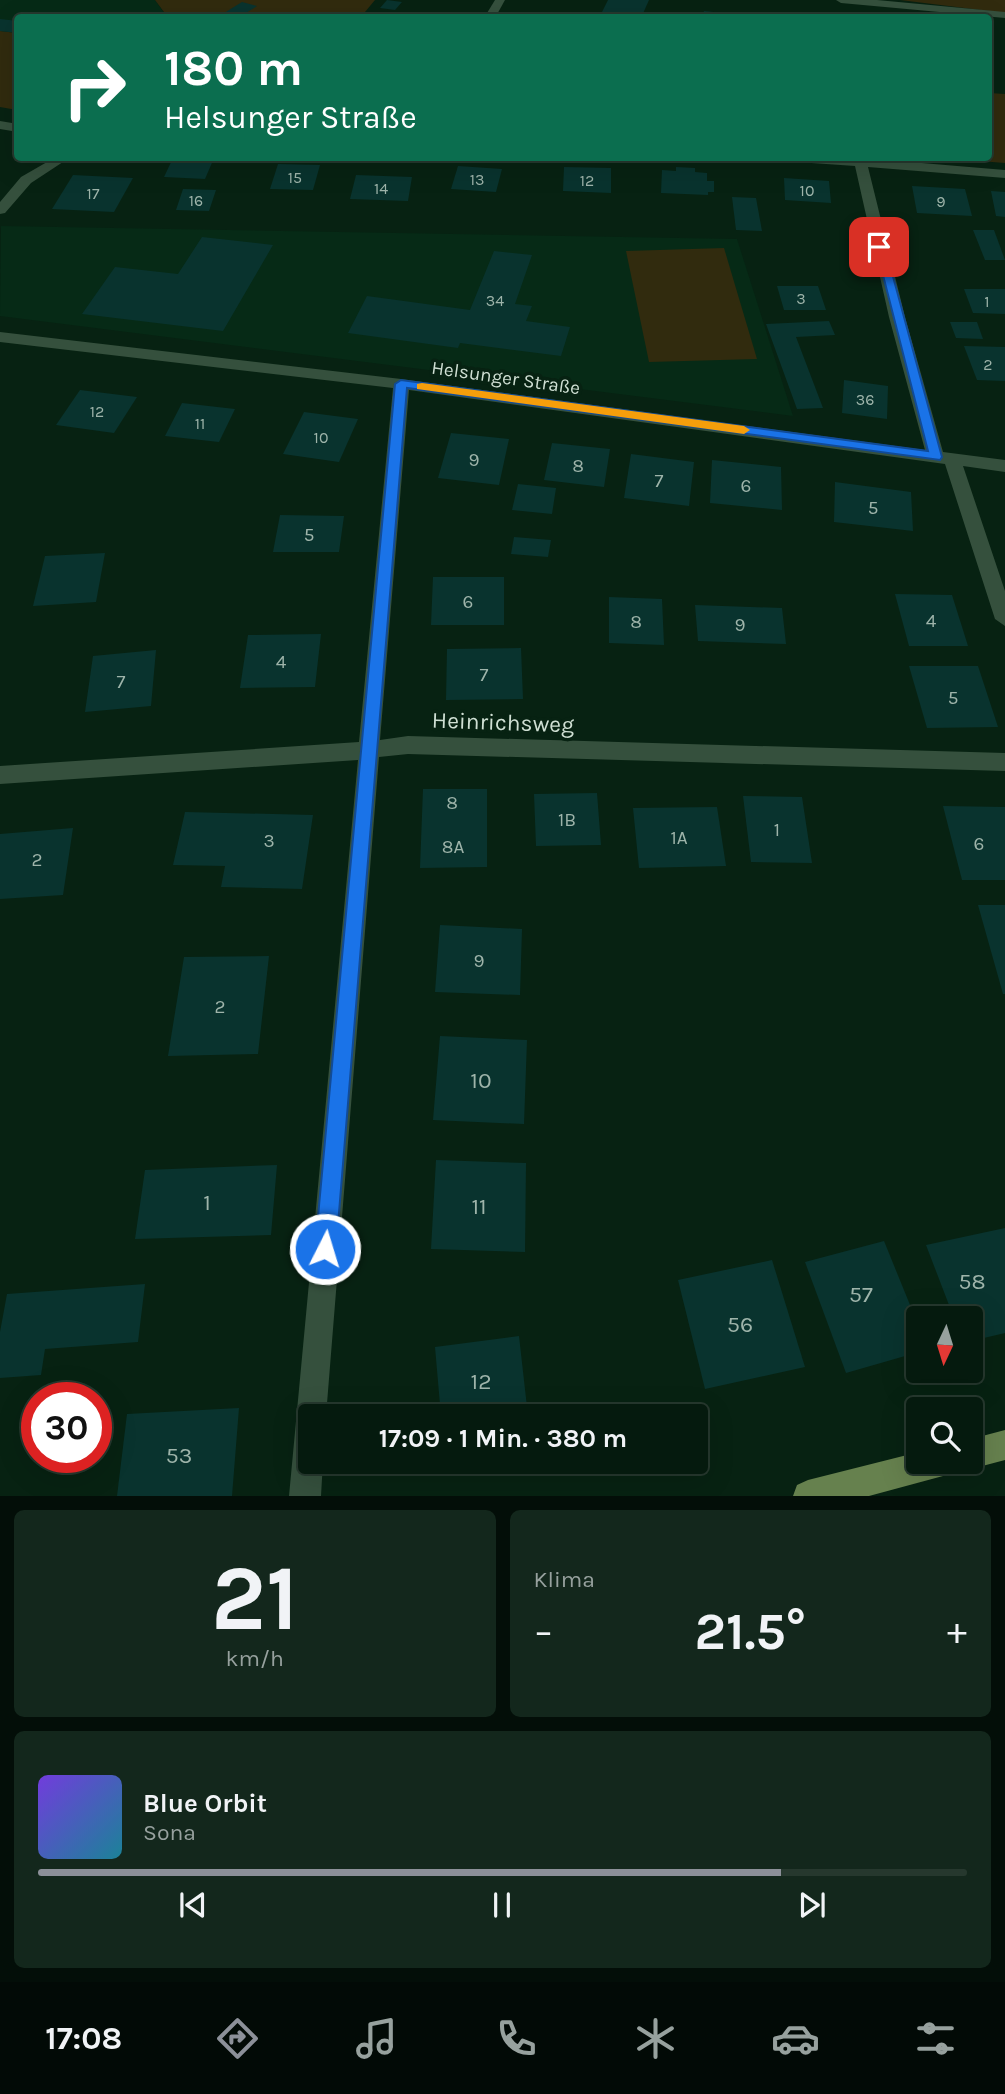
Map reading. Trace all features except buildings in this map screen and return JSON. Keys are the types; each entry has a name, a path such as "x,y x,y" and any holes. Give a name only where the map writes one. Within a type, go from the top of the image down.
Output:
{"main road":[{"path":"983,1451 1005,1445"},
{"path":"808,1496 906,1471"}],"street":[{"path":"841,0 1005,15"},
{"path":"0,210 26,180 57,161"},
{"path":"1005,174 860,161 897,317 944,458 1005,619"},
{"name":"Helsunger Straße","path":"0,337 401,384 1005,466"},
{"path":"312,1404 401,384"},
{"name":"Heinrichsweg","path":"0,775 328,755 408,745 1005,762"},
{"path":"305,1496 307,1474"}],"shaded area":[{"path":"0,0 155,0 164,13 14,14 14,33 0,31"},
{"path":"155,0 375,0 363,14 164,12"},
{"path":"900,0 1005,0 1005,13"},
{"path":"0,31 14,33 14,109 0,107"},
{"path":"992,93 1005,94 1005,163 979,161 992,161"},
{"path":"1,226 737,239 793,416 0,316"},
{"path":"724,248 757,359 649,362 626,251"}],"slow traffic":[{"path":"422,386 744,430"}],"route":[{"path":"325,1249 401,384 936,457 879,247"}]}
